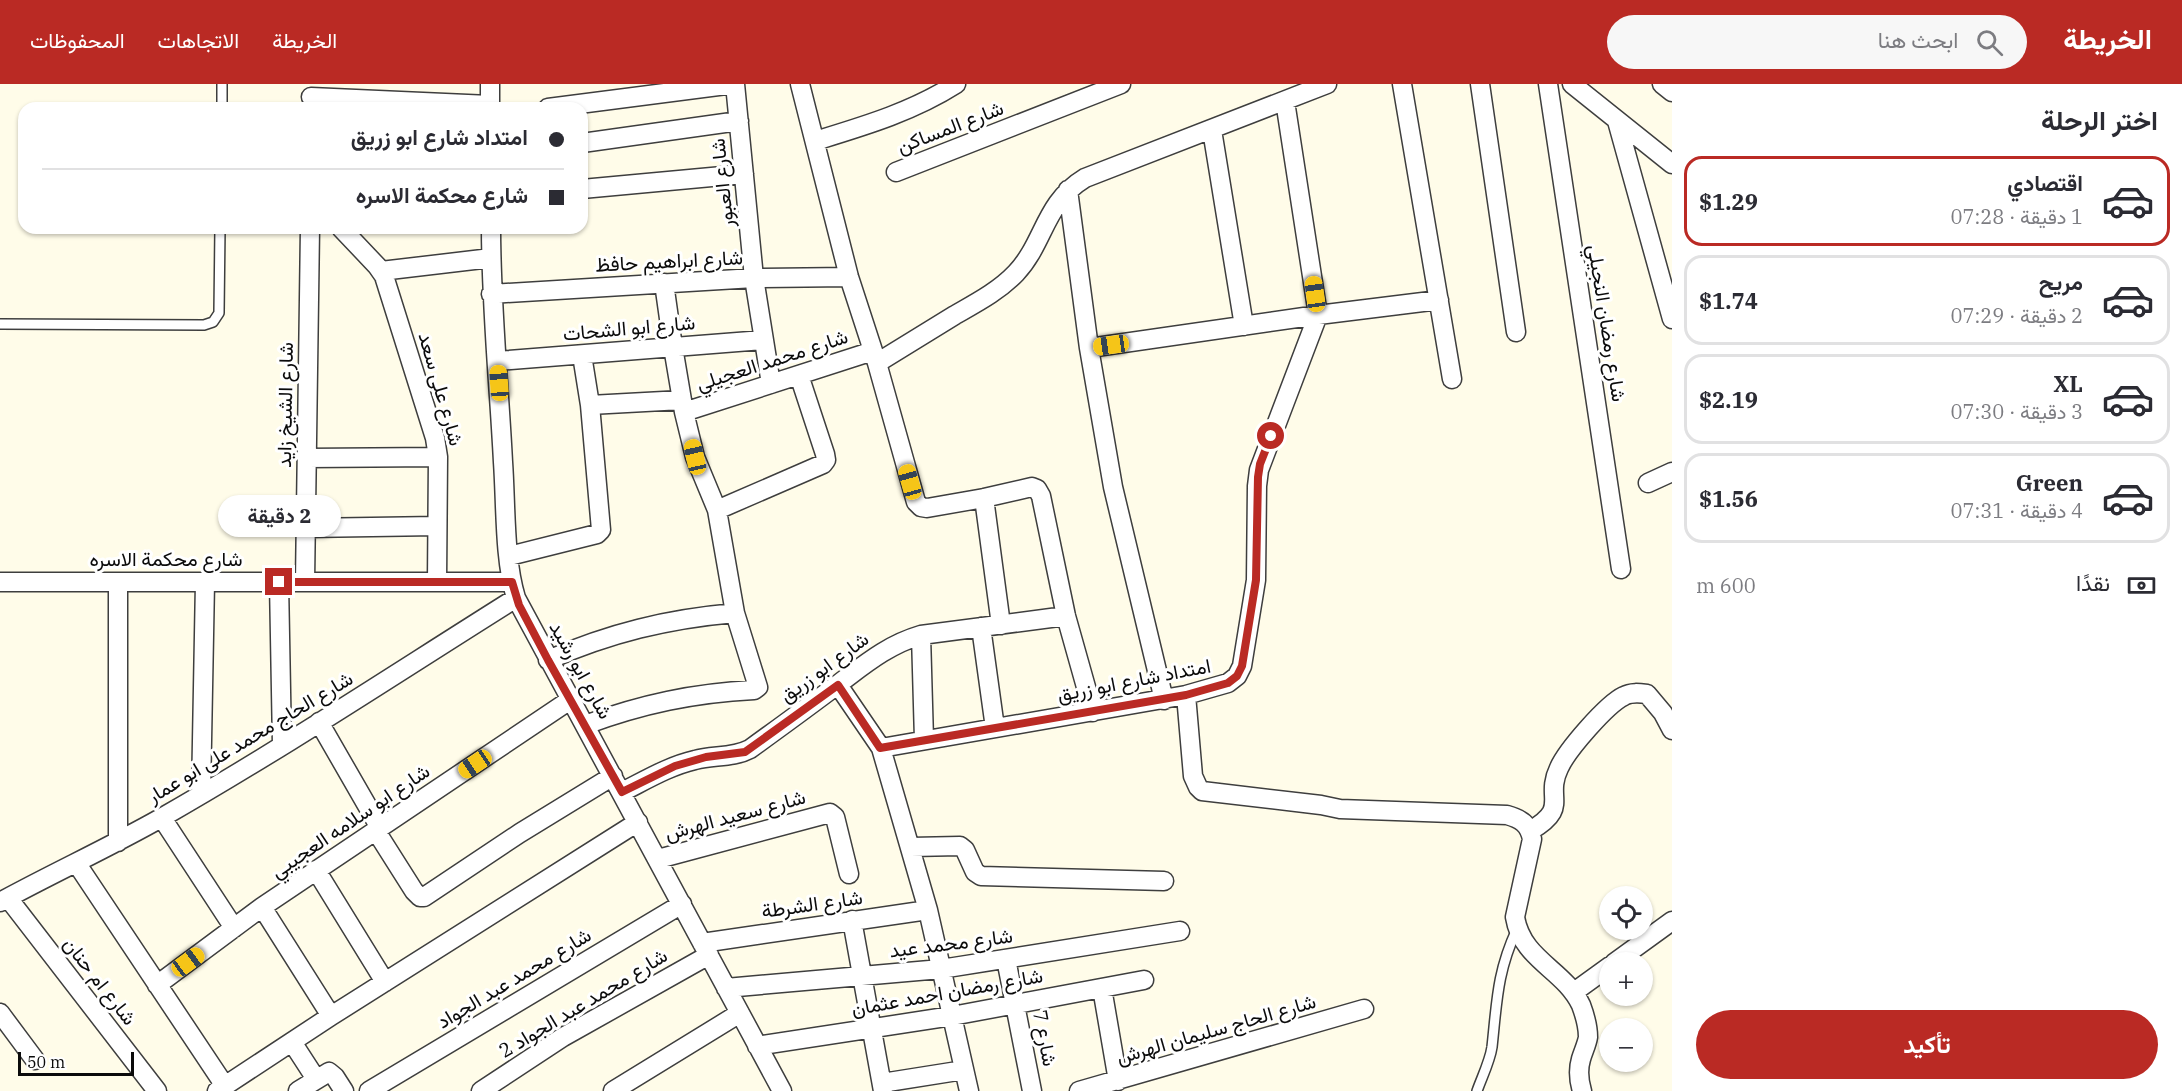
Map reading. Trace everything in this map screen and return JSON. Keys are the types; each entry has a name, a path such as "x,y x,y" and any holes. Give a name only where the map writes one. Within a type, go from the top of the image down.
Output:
{"street":[{"path":"490,84 490,102"},
{"path":"588,103 734,84"},
{"name":"شارع العبور","path":"734,84 754,279 771,384"},
{"path":"800,84 849,277 875,357 916,502 921,507 927,508 1032,487 1037,489 1041,496 1066,616 1093,712"},
{"path":"815,141 891,117 932,99 956,84"},
{"name":"شارع المساكن","path":"896,172 1121,84"},
{"path":"1164,700 1113,487 1089,348 1068,190 1084,178 1327,84"},
{"path":"1402,84 1452,379"},
{"path":"1480,84 1516,332"},
{"name":"شارع رمضان النجيلي","path":"1548,84 1621,570"},
{"path":"1572,84 1672,164"},
{"path":"1662,84 1672,92"},
{"path":"311,96 410,93 461,102"},
{"path":"1286,100 1318,315"},
{"path":"588,142 739,121"},
{"path":"1617,121 1672,319"},
{"path":"1212,130 1244,326"},
{"path":"588,188 744,174"},
{"name":"شارع محمد العجيلي","path":"590,405 683,406 875,357 990,294 1013,276 1026,262 1052,210 1068,190"},
{"name":"شارع الشيخ زايد","path":"305,582 310,234"},
{"name":"شارع على سعد","path":"346,234 381,272 386,283 435,438 438,457 437,582"},
{"name":"شارع ابو رشيد","path":"491,234 491,294 509,556 514,590 548,660 618,784 782,1091"},
{"path":"381,272 491,258"},
{"name":"شارع ابراهيم حافظ","path":"491,294 664,283 849,277"},
{"path":"585,725 651,703 697,695 754,690 757,689 758,684 735,613 717,510 695,457 683,406 664,283"},
{"path":"1089,348 1438,300"},
{"name":"امتداد شارع ابو زريق","path":"880,748 1164,700 1228,683 1237,676 1242,666 1256,580 1259,470 1318,315"},
{"name":"شارع ابو الشحات","path":"497,361 764,340"},
{"path":"509,556 597,534 602,528 590,405 582,354"},
{"path":"717,510 823,464 826,460 799,375"},
{"path":"307,458 438,457"},
{"path":"1648,483 1672,472"},
{"path":"984,498 1001,625"},
{"path":"306,528 437,526"},
{"name":"شارع محكمة الاسره","path":"0,582 437,582 514,590"},
{"path":"118,582 118,842"},
{"path":"201,795 205,582"},
{"path":"279,582 282,745"},
{"name":"شارع الحاج محمد على ابو عمار","path":"4,900 77,864 201,795 319,722 514,590"},
{"path":"548,660 584,645 648,625 696,616 735,613"},
{"name":"شارع ابو زريق","path":"378,829 414,891 420,897 424,897 520,833 618,784 706,757 745,752 883,650 903,641 921,635 1066,616"},
{"path":"981,627 995,728"},
{"path":"921,635 924,740"},
{"path":"838,685 880,748 928,909 969,1091"},
{"path":"1530,831 1551,816 1554,808 1555,779 1563,762 1586,730 1624,696 1633,693 1647,694 1663,713 1672,730"},
{"path":"1186,695 1193,776 1202,791 1340,809 1507,815 1519,818 1530,831 1532,839 1515,917 1517,929 1521,939 1529,948 1574,992 1581,1007 1588,1037 1580,1061 1582,1091"},
{"name":"شارع ابو سلامه العجيبي","path":"157,985 262,907 570,699"},
{"path":"319,722 378,829"},
{"name":"شارع سعيد الهرش","path":"658,859 830,813 835,817 849,874"},
{"path":"162,818 234,928"},
{"path":"77,864 157,985 221,1088 638,822"},
{"path":"911,847 960,846 965,850 975,872 981,876 1164,881"},
{"path":"316,870 385,982"},
{"name":"شارع ام حنان","path":"4,900 157,1091"},
{"name":"شارع محمد عبد الجواد","path":"369,1091 682,904"},
{"path":"262,907 331,1016"},
{"name":"شارع الشرطة","path":"705,949 852,920 928,909"},
{"path":"852,920 883,1087 964,1070"},
{"path":"1629,952 1672,921"},
{"name":"شارع محمد عيد","path":"726,988 941,969 1180,931"},
{"name":"شارع محمد عبد الجواد 2","path":"481,1091 705,949"},
{"name":"شارع 7","path":"1006,959 1032,1091"},
{"path":"1574,992 1599,974"},
{"name":"شارع رمضان احمد عثمان","path":"757,1046 952,1016 1144,980"},
{"path":"1102,988 1118,1081"},
{"name":"شارع الحاج سليمان الهرش","path":"1081,1091 1364,1009"},
{"path":"0,1013 35,1060"},
{"path":"613,1091 740,1013"},
{"path":"292,1042 316,1079"},
{"path":"298,1091 325,1073 332,1073 344,1091"}],"lane":[{"path":"222,84 222,102"},
{"path":"0,324 204,325 213,322 219,313 220,234"},
{"path":"1477,1091 1492,1047 1497,992 1507,952 1517,929"}],"route":[{"path":"279,582 512,582 519,605 622,792 663,771 695,759 745,752 838,685 880,748 1164,700 1228,683 1237,676 1242,666 1256,580 1258,477 1260,464 1271,436"}]}
